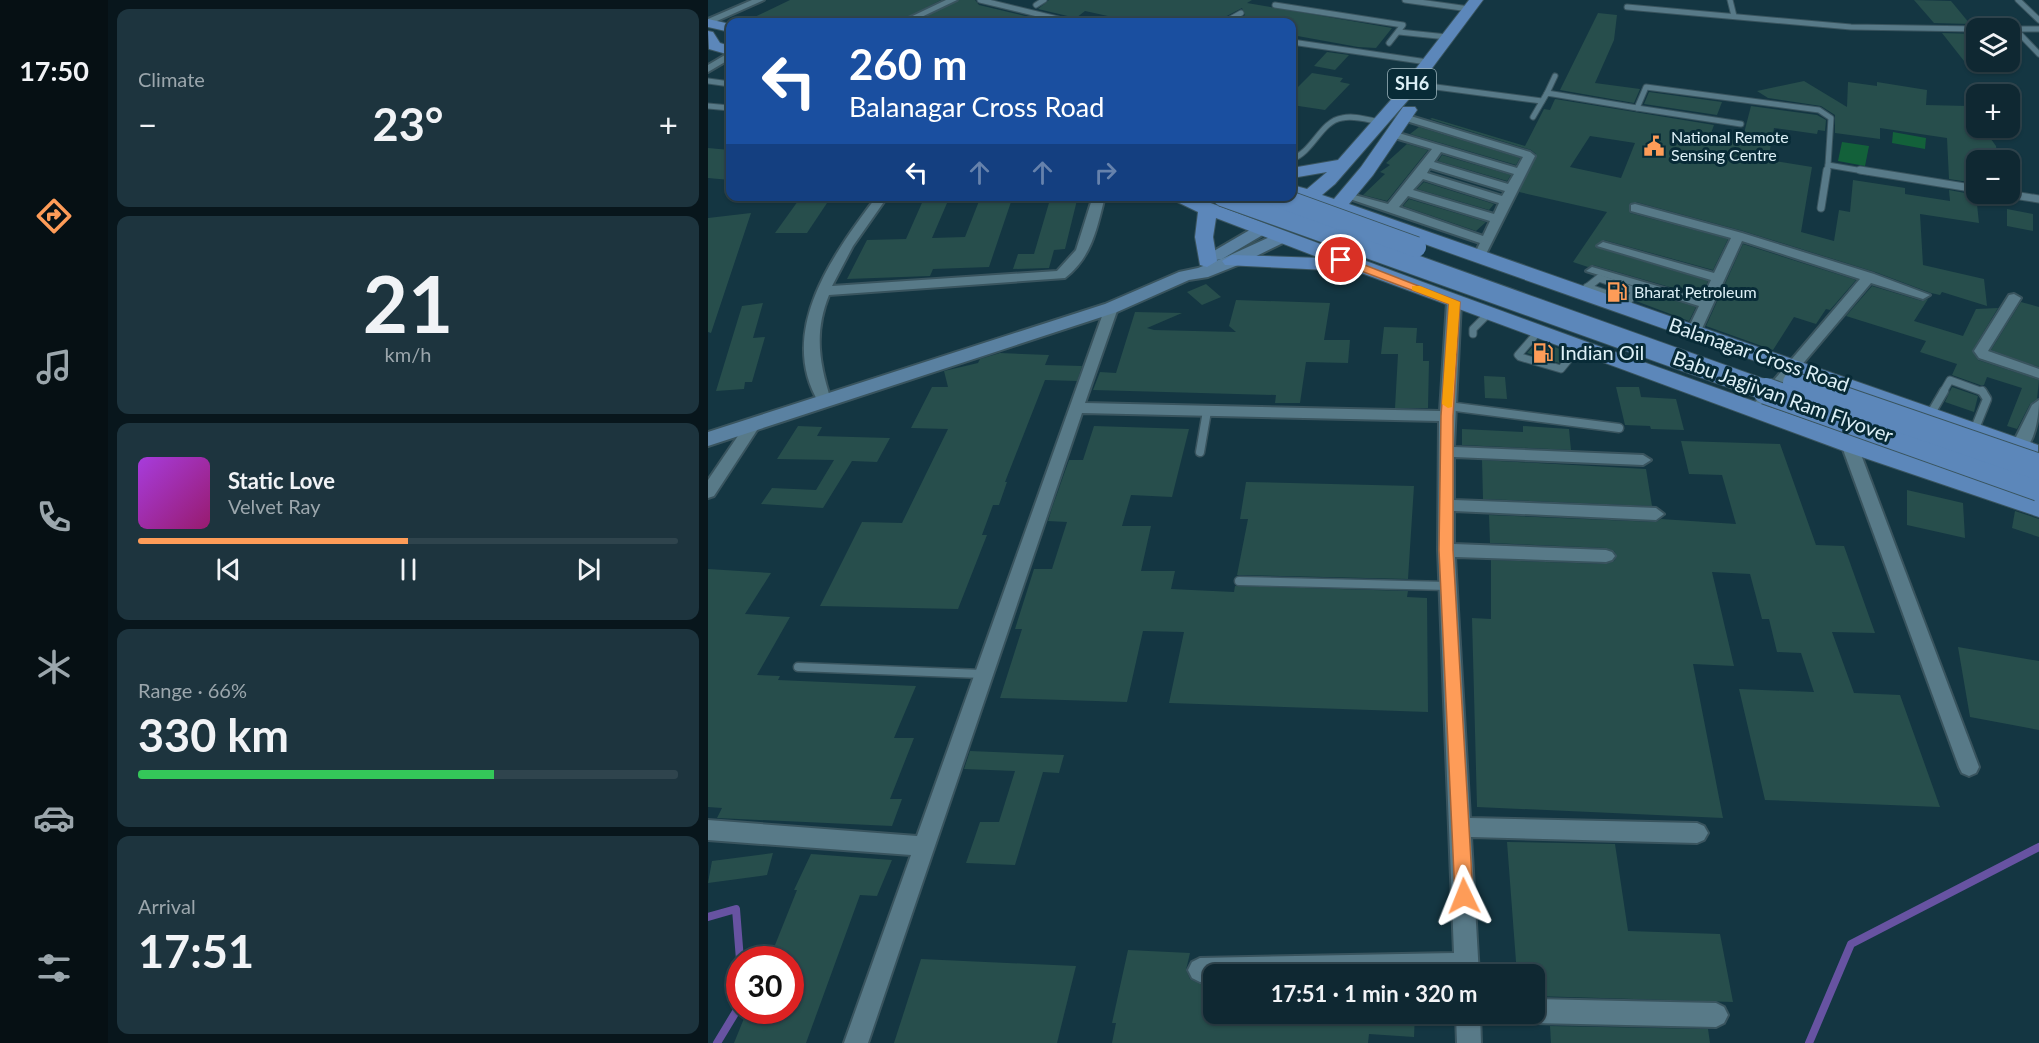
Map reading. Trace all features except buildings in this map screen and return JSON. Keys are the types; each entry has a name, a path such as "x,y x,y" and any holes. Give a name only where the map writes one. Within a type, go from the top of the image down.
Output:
{"main road":[{"name":"SH6","path":"1343,201 1492,0"},
{"name":"SH6","path":"1310,196 1329,180 1403,96 1473,4"},
{"path":"708,22 726,30"},
{"path":"726,33 708,35 714,46 726,51"},
{"path":"1296,172 1342,164"},
{"name":"Balanagar Cross Road","path":"1296,191 1343,201 1483,249 1693,333 1796,366 2029,451"},
{"name":"Babu Jagjivan Ram Flyover","path":"1289,201 1674,341 2039,467"},
{"path":"1207,261 1204,237 1215,202 1260,229 1454,302 1850,444 2039,508"},
{"name":"Babu Jagjivan Ram Flyover","path":"1215,202 2039,488"},
{"path":"1232,261 1307,261 1360,267"}],"street":[{"path":"708,22 760,0"},
{"path":"913,18 953,0"},
{"path":"708,69 726,56"},
{"path":"1343,201 1391,208 1483,249 1529,156 1404,117"},
{"path":"1392,134 1520,172"},
{"path":"1391,208 1406,192 1439,147"},
{"path":"1426,163 1511,189"},
{"path":"1420,174 1505,201"},
{"path":"1406,192 1496,219"},
{"path":"824,400 814,372 811,341 823,291 848,243 879,201"},
{"path":"823,291 1060,275 1074,266 1084,251 1098,201"},
{"path":"1635,208 1738,236 1923,295"},
{"path":"708,439 1111,308 1185,276 1260,229"},
{"path":"1693,333 1738,236"},
{"path":"1185,276 1202,273 1232,261 1281,237"},
{"path":"1603,246 1718,278"},
{"path":"1592,271 1707,304"},
{"path":"1756,410 1796,366 1869,277"},
{"path":"2014,298 1982,351 1984,356 2039,374"},
{"path":"1454,302 1447,411 1446,550 1467,964"},
{"path":"856,1043 1111,308"},
{"path":"2029,451 2039,405"},
{"path":"1075,408 1208,411 1447,411"},
{"path":"708,492 753,423"},
{"path":"1850,444 1969,767"},
{"path":"1448,452 1643,460"},
{"path":"1446,505 1656,514"},
{"path":"1446,550 1606,556"},
{"path":"1461,827 1698,833"},
{"path":"708,830 924,846"},
{"path":"1545,1011 1716,1015"},
{"path":"1468,1024 1469,1043"}],"lane":[{"path":"980,0 1054,18"},
{"path":"1036,4 1044,0"},
{"path":"1405,0 1473,4"},
{"path":"1730,0 1734,16"},
{"path":"2018,0 2039,20"},
{"path":"1275,5 1401,24 1403,27 1389,43"},
{"path":"1627,7 1851,27 1966,29"},
{"path":"1232,18 1241,13"},
{"path":"2020,29 2039,29"},
{"path":"1399,32 1447,37"},
{"path":"2020,36 2039,54"},
{"path":"1296,43 1427,62"},
{"path":"1533,117 1555,76"},
{"path":"708,81 726,83"},
{"path":"1428,86 1542,101"},
{"path":"1637,108 1646,87 1819,110 1831,118 1828,165 1821,208"},
{"path":"1547,93 1741,124"},
{"path":"708,106 726,108"},
{"path":"1296,158 1301,157 1337,119 1380,122"},
{"path":"1828,165 1966,187"},
{"path":"2020,196 2039,199"},
{"path":"1473,334 1473,329 1488,314"},
{"path":"1535,331 1518,355 1520,357 1561,369 1579,347"},
{"path":"1516,349 1535,331"},
{"path":"1930,415 1950,380 1982,390 1987,399 1974,431"},
{"path":"1200,452 1208,411"},
{"path":"1447,411 1619,428"},
{"path":"1239,581 1448,586"},
{"path":"798,667 983,674"}],"green space":[{"path":"1893,132 1926,138 1925,149 1892,143"},
{"path":"1842,142 1869,146 1865,166 1838,161"}],"waterway":[{"path":"1809,1043 1851,944 2039,847"},
{"path":"708,917 736,909 739,946"},
{"path":"717,1043 728,1024"}],"slow traffic":[{"path":"1416,288 1454,302 1448,404"}],"place":[{"name":"National Remote Sensing Centre","path":"1654,146"},
{"name":"Bharat Petroleum","path":"1617,292"},
{"name":"Indian Oil","path":"1543,353"}],"route":[{"path":"1341,260 1454,302 1447,416 1446,550 1464,896"}]}
